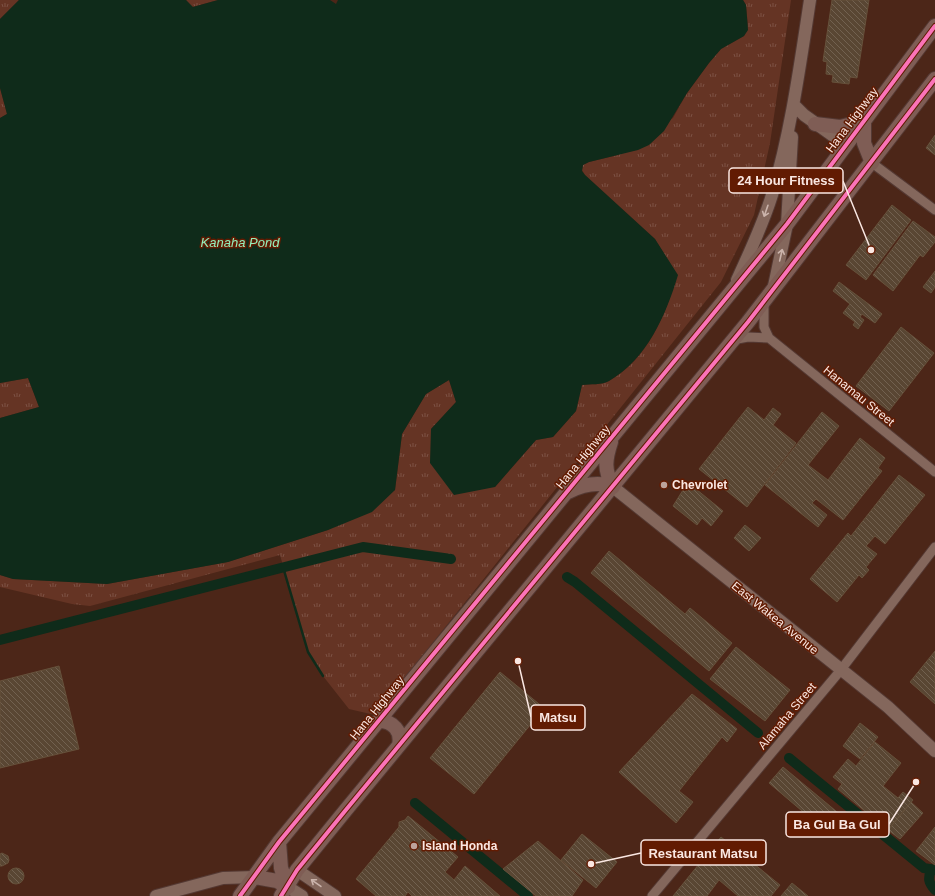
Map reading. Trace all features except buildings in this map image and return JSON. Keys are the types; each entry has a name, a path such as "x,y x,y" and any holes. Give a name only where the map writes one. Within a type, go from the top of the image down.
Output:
{"main road":[{"name":"Hana Highway","path":"240,896 280,842 787,224 935,26"},
{"path":"293,893 297,870 732,340 872,163 935,79"},
{"path":"815,124 840,127 864,121 864,143 872,163"},
{"path":"846,145 872,163"},
{"path":"612,487 607,475 606,467 608,450 615,435"},
{"path":"566,493 579,487 593,484 612,487"},
{"path":"379,721 388,722 396,728 400,736 399,745"},
{"path":"280,842 282,868 293,893"},
{"path":"255,877 273,868 297,870"},
{"path":"255,877 278,881 293,893"}],"street":[{"path":"774,286 787,224 794,106 810,0"},
{"path":"794,106 815,124 846,145"},
{"path":"732,292 761,227 772,194 794,106"},
{"path":"872,163 935,210"},
{"path":"732,340 748,337 769,338 764,327 764,299"},
{"name":"Hanamau Street","path":"769,338 935,472"},
{"name":"East Wakea Avenue","path":"612,487 888,707 935,751"},
{"name":"Alamaha Street","path":"652,896 840,670 935,547"},
{"path":"297,870 335,896"},
{"path":"156,896 222,878 255,877"}],"green space":[{"path":"0,0 19,0 0,19"},
{"path":"186,0 218,0 192,7"},
{"path":"743,0 791,0 770,143 754,215 721,282 375,715 349,709 323,676 308,652 280,555 90,606 72,604 0,587 0,575 13,579 107,584 228,562 328,530 395,490 402,434 426,394 449,380 456,402 431,429 495,487 536,440 553,437 576,411 582,385 606,382 622,372 644,349 661,321 677,275 655,239 585,175 582,170 583,165 589,162 618,155 673,118 687,93 721,49 744,36 748,26 746,5"},
{"path":"0,88 7,114 0,118"},
{"path":"28,378 39,407 0,418 0,383"}],"water":[{"name":"Kanaha Pond","path":"19,0 186,0 193,7 218,0 330,0 336,4 338,0 743,0 746,5 748,30 744,36 721,49 687,93 664,131 649,145 638,150 589,162 583,165 582,171 585,175 655,239 678,275 668,305 661,320 653,335 634,361 609,381 599,384 582,385 576,411 553,437 536,440 495,487 454,495 430,463 431,429 456,402 449,380 426,394 402,434 395,490 372,512 328,530 228,562 107,584 13,579 0,575 0,418 39,407 28,378 0,383 0,118 7,114 0,88 0,19"}],"waterway":[{"path":"0,640 363,547 451,559"},
{"path":"283,567 308,652 323,676"},
{"path":"567,577 758,733"},
{"path":"789,758 924,868 935,870"},
{"path":"415,803 528,896"},
{"path":"931,869 929,880 935,890"}],"cycle path":[{"path":"240,896 279,842 787,224 935,26"},
{"path":"281,896 297,870 345,811 748,322 935,79"}],"place":[{"name":"24 Hour Fitness","path":"871,250"},
{"name":"Chevrolet","path":"664,485"},
{"name":"Matsu","path":"518,661"},
{"name":"Ba Gul Ba Gul","path":"916,782"},
{"name":"Island Honda","path":"414,846"},
{"name":"Restaurant Matsu","path":"591,864"}]}
